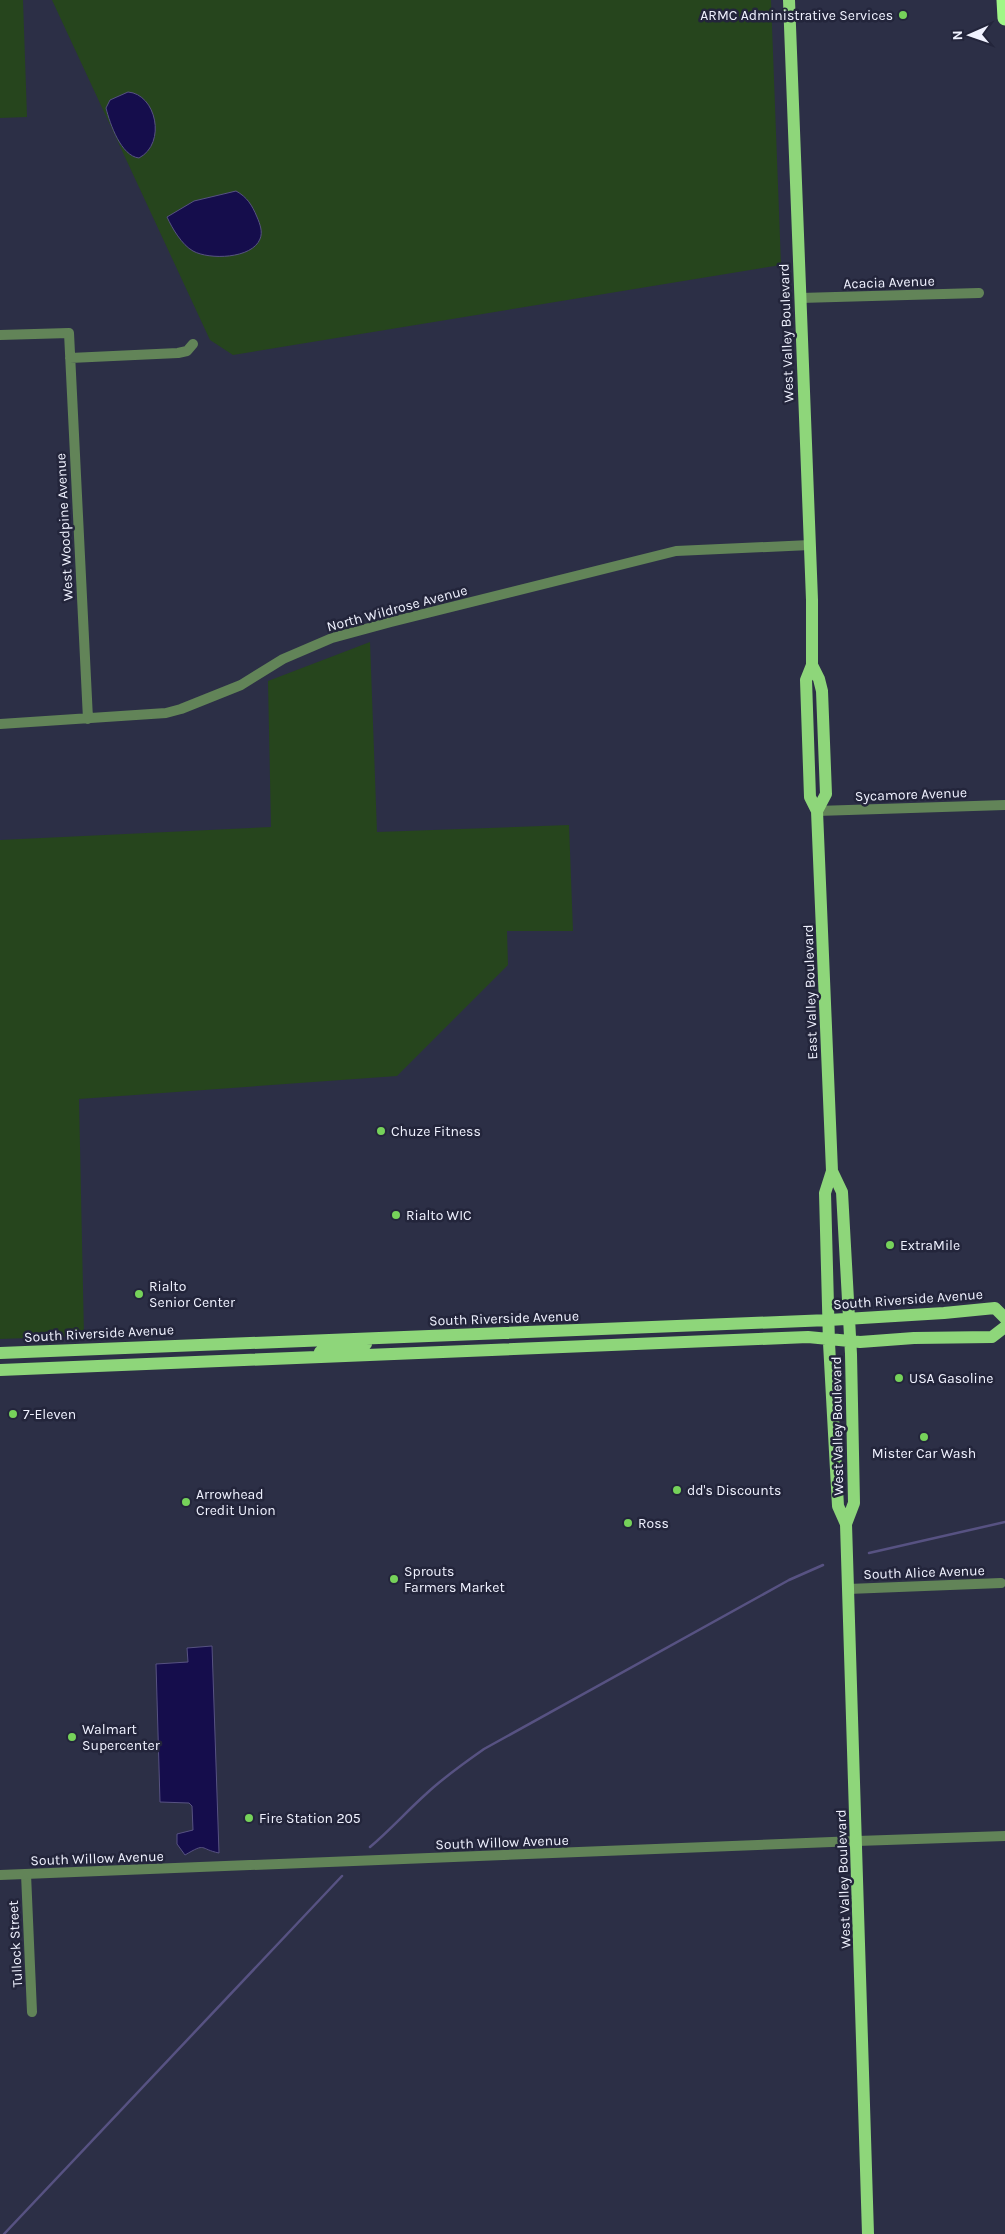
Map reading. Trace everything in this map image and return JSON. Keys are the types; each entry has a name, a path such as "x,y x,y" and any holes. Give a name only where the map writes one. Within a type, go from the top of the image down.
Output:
{"highway":[{"path":"1004,0 1005,18"}],"main road":[{"name":"West Valley Boulevard","path":"789,0 810,545 812,665 819,679 826,794 818,812"},
{"name":"East Valley Boulevard","path":"818,812 832,1171 825,1193 829,1329"},
{"name":"East Valley Boulevard","path":"832,1171 842,1192 849,1323"},
{"name":"South Riverside Avenue","path":"0,1370 318,1358 829,1329 849,1323 995,1308 1005,1318"},
{"name":"West Valley Boulevard","path":"846,1524 854,1503 849,1323"},
{"name":"South Riverside Avenue","path":"0,1353 374,1338 829,1329 850,1341 992,1337 1005,1327"},
{"name":"West Valley Boulevard","path":"829,1329 838,1506 846,1524 868,2234"},
{"path":"318,1358 320,1352 325,1349 363,1346 374,1338"}],"street":[{"name":"Acacia Avenue","path":"800,298 980,293"},
{"name":"West Woodpine Avenue","path":"0,335 69,333 88,719"},
{"path":"70,358 178,353 186,351 193,344"},
{"name":"North Wildrose Avenue","path":"0,724 166,713 241,685 283,659 332,638 658,555 692,549 810,545"},
{"name":"Sycamore Avenue","path":"818,812 1005,805"},
{"name":"South Alice Avenue","path":"848,1588 1001,1583"},
{"name":"South Willow Avenue","path":"0,1875 1005,1836"},
{"name":"Tullock Street","path":"26,1874 32,2012"}],"green space":[{"path":"0,0 23,0 27,117 0,118"},
{"path":"52,0 771,0 781,265 233,355 210,340"},
{"path":"370,642 377,832 569,825 573,931 507,931 508,965 397,1076 79,1099 84,1336 0,1339 0,840 271,827 268,681"}],"shaded area":[{"path":"128,92 138,95 145,101 151,110 154,120 153,142 148,151 139,158 127,152 122,146 113,130 106,108 110,100"},
{"path":"236,191 249,202 259,222 261,236 255,246 240,254 209,256 193,251 185,245 167,217 194,201"},
{"path":"212,1646 219,1853 200,1848 185,1855 177,1844 177,1834 193,1830 192,1806 189,1803 160,1802 156,1664 188,1662 187,1648"}],"waterway":[{"path":"869,1553 1005,1522"},
{"path":"370,1847 433,1788 454,1770 484,1749 789,1580 823,1565"},
{"path":"4,2234 342,1876"}],"place":[{"name":"ARMC Administrative Services","path":"903,15"},
{"name":"Chuze Fitness","path":"381,1131"},
{"name":"Rialto WIC","path":"396,1215"},
{"name":"ExtraMile","path":"890,1245"},
{"name":"Rialto Senior Center","path":"139,1294"},
{"name":"USA Gasoline","path":"899,1378"},
{"name":"7-Eleven","path":"13,1414"},
{"name":"Mister Car Wash","path":"924,1437"},
{"name":"dd's Discounts","path":"677,1490"},
{"name":"Arrowhead Credit Union","path":"186,1502"},
{"name":"Ross","path":"628,1523"},
{"name":"Sprouts Farmers Market","path":"394,1579"},
{"name":"Walmart Supercenter","path":"72,1737"},
{"name":"Fire Station 205","path":"249,1818"}]}
